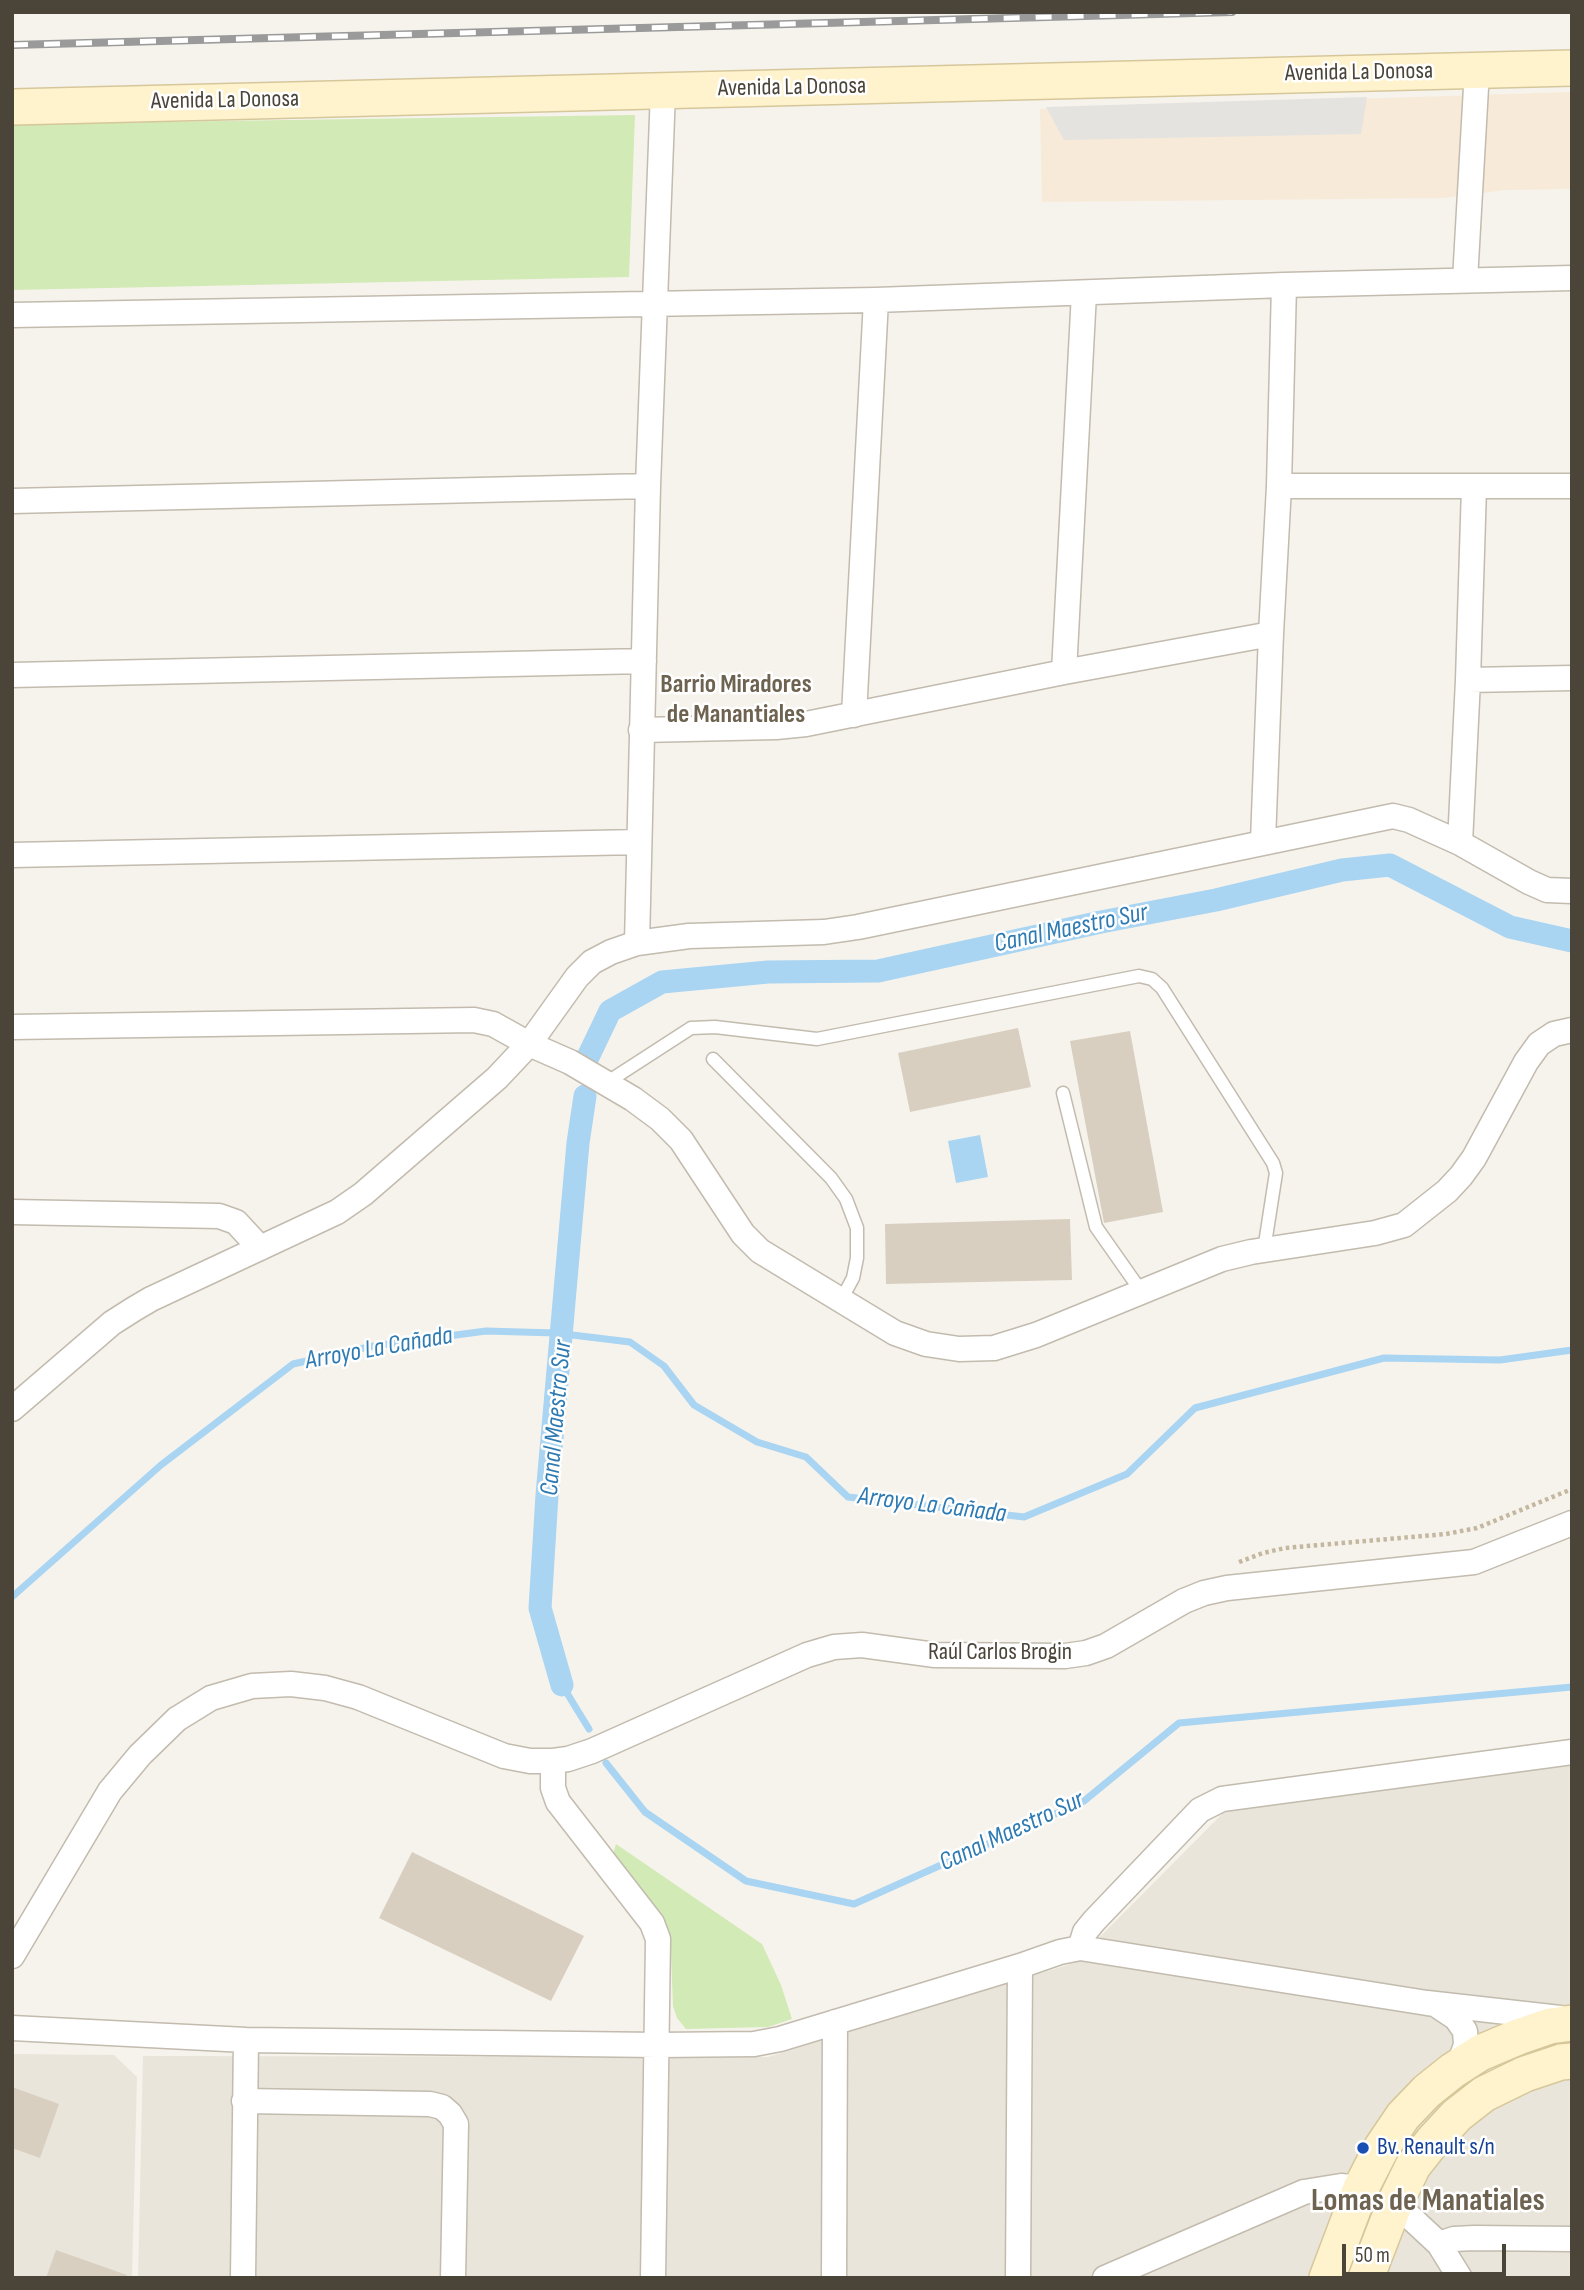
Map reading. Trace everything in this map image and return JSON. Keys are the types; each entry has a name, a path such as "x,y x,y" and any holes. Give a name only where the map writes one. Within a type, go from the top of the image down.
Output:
{"main road":[{"name":"Avenida La Donosa","path":"12,107 1572,68"},
{"path":"1327,2278 1361,2188 1382,2147 1403,2116 1427,2091 1480,2053 1518,2036 1572,2021"},
{"path":"1366,2278 1395,2203 1413,2166 1457,2115 1484,2094 1525,2074 1572,2061"}],"street":[{"path":"1465,280 1476,70"},
{"path":"637,943 648,486 663,91"},
{"path":"12,315 876,300 1284,285 1572,278"},
{"path":"1263,841 1279,486 1284,285"},
{"path":"1064,672 1084,293"},
{"path":"854,715 876,300"},
{"path":"12,501 648,486"},
{"path":"1279,486 1572,486"},
{"path":"1460,843 1474,487"},
{"path":"641,730 776,727 854,715 1064,672 1271,634"},
{"path":"12,675 643,662"},
{"path":"1468,680 1572,677"},
{"path":"12,1409 134,1308 337,1212 363,1195 497,1078 529,1044 577,978 592,962 637,943 689,936 824,932 859,927 1393,816 1409,820 1460,843 1547,890 1572,891"},
{"path":"12,855 639,842"},
{"path":"12,1027 474,1020 493,1024 570,1062 633,1099 660,1119 681,1140 743,1234 760,1251 895,1333 926,1343 959,1349 994,1348 1036,1335 1222,1259 1375,1233 1404,1225 1447,1191 1461,1176 1539,1044 1554,1034 1572,1030"},
{"path":"12,1212 219,1216 236,1222 260,1248"},
{"name":"Raúl Carlos Brogin","path":"12,1956 110,1791 140,1755 177,1719 211,1698 252,1686 291,1684 325,1688 358,1697 504,1756 530,1761 553,1761 592,1751 807,1655 834,1647 862,1645 935,1656 1076,1654 1106,1646 1184,1601 1204,1593 1227,1588 1474,1562 1570,1525"},
{"path":"1080,1948 1085,1932 1200,1810 1222,1799 1572,1752"},
{"path":"553,1761 553,1788 558,1802 652,1923 659,1939 653,2278"},
{"path":"12,2028 246,2040 754,2044 780,2039 1080,1948 1435,2004 1572,2021"},
{"path":"1018,2278 1020,1966"},
{"path":"1435,2004 1456,2018 1465,2031 1466,2045 1458,2067"},
{"path":"834,2278 835,2022"},
{"path":"243,2278 246,2040"},
{"path":"244,2101 430,2104 442,2107 456,2124 453,2278"},
{"path":"1105,2278 1304,2192 1340,2186 1361,2188"},
{"path":"1395,2203 1439,2244 1460,2278"},
{"path":"1439,2244 1454,2239 1474,2238 1572,2239"}],"lane":[{"path":"606,1083 691,1028 702,1026 817,1039 1139,976 1152,979 1162,988 1273,1163 1276,1173 1264,1250"},
{"path":"713,1059 831,1178 846,1199 857,1228 857,1258 853,1278 841,1300"},
{"path":"1063,1093 1096,1227 1141,1291"}],"shaded area":[{"path":"1572,92 1572,189 1506,190 1443,198 1042,202 1040,109"},
{"path":"1367,97 1361,134 1064,140 1046,107"},
{"name":"Lomas de Manatiales","path":"1572,1763 1572,2278 138,2278 143,2056 768,2057 1074,1963 1226,1810"},
{"path":"12,2054 114,2055 137,2077 132,2278 12,2278"}],"green space":[{"path":"635,115 629,277 12,290 12,124"},
{"path":"616,1844 762,1944 781,1985 792,2019 768,2027 686,2029 677,2018 673,2006 671,1953 666,1933 613,1854"}],"water":[{"path":"980,1135 988,1177 956,1183 948,1141"}],"building":[{"path":"1018,1028 1031,1087 910,1112 898,1053"},
{"path":"1130,1031 1163,1212 1104,1223 1070,1041"},
{"path":"1070,1219 1072,1280 886,1284 885,1224"},
{"path":"412,1852 584,1936 551,2001 379,1918"},
{"path":"12,2087 59,2104 40,2158 12,2148"},
{"path":"56,2250 127,2275 126,2278 46,2278"}],"waterway":[{"name":"Canal Maestro Sur","path":"588,1057 610,1011 662,982 768,972 878,971 1101,922 1216,900 1342,870 1390,865 1510,927 1572,941"},
{"name":"Canal Maestro Sur","path":"562,1685 540,1608 547,1495 578,1143 585,1096"},
{"name":"Arroyo La Cañada","path":"12,1597 161,1465 293,1364 373,1346 486,1331 556,1333 630,1342 664,1366 694,1405 757,1442 806,1457 848,1497 1024,1517 1127,1474 1195,1408 1384,1358 1500,1360 1572,1350"},
{"name":"Canal Maestro Sur","path":"562,1685 589,1729"},
{"name":"Canal Maestro Sur","path":"606,1763 645,1812 746,1881 854,1904 1084,1801 1179,1723 1572,1687"}],"railway":[{"path":"12,45 1232,12"}],"place":[{"name":"Bv. Renault s/n","path":"1363,2148"}],"district":[{"name":"Barrio Miradores de Manantiales","path":"736,700"},
{"name":"Lomas de Manatiales","path":"1428,2202"}]}
